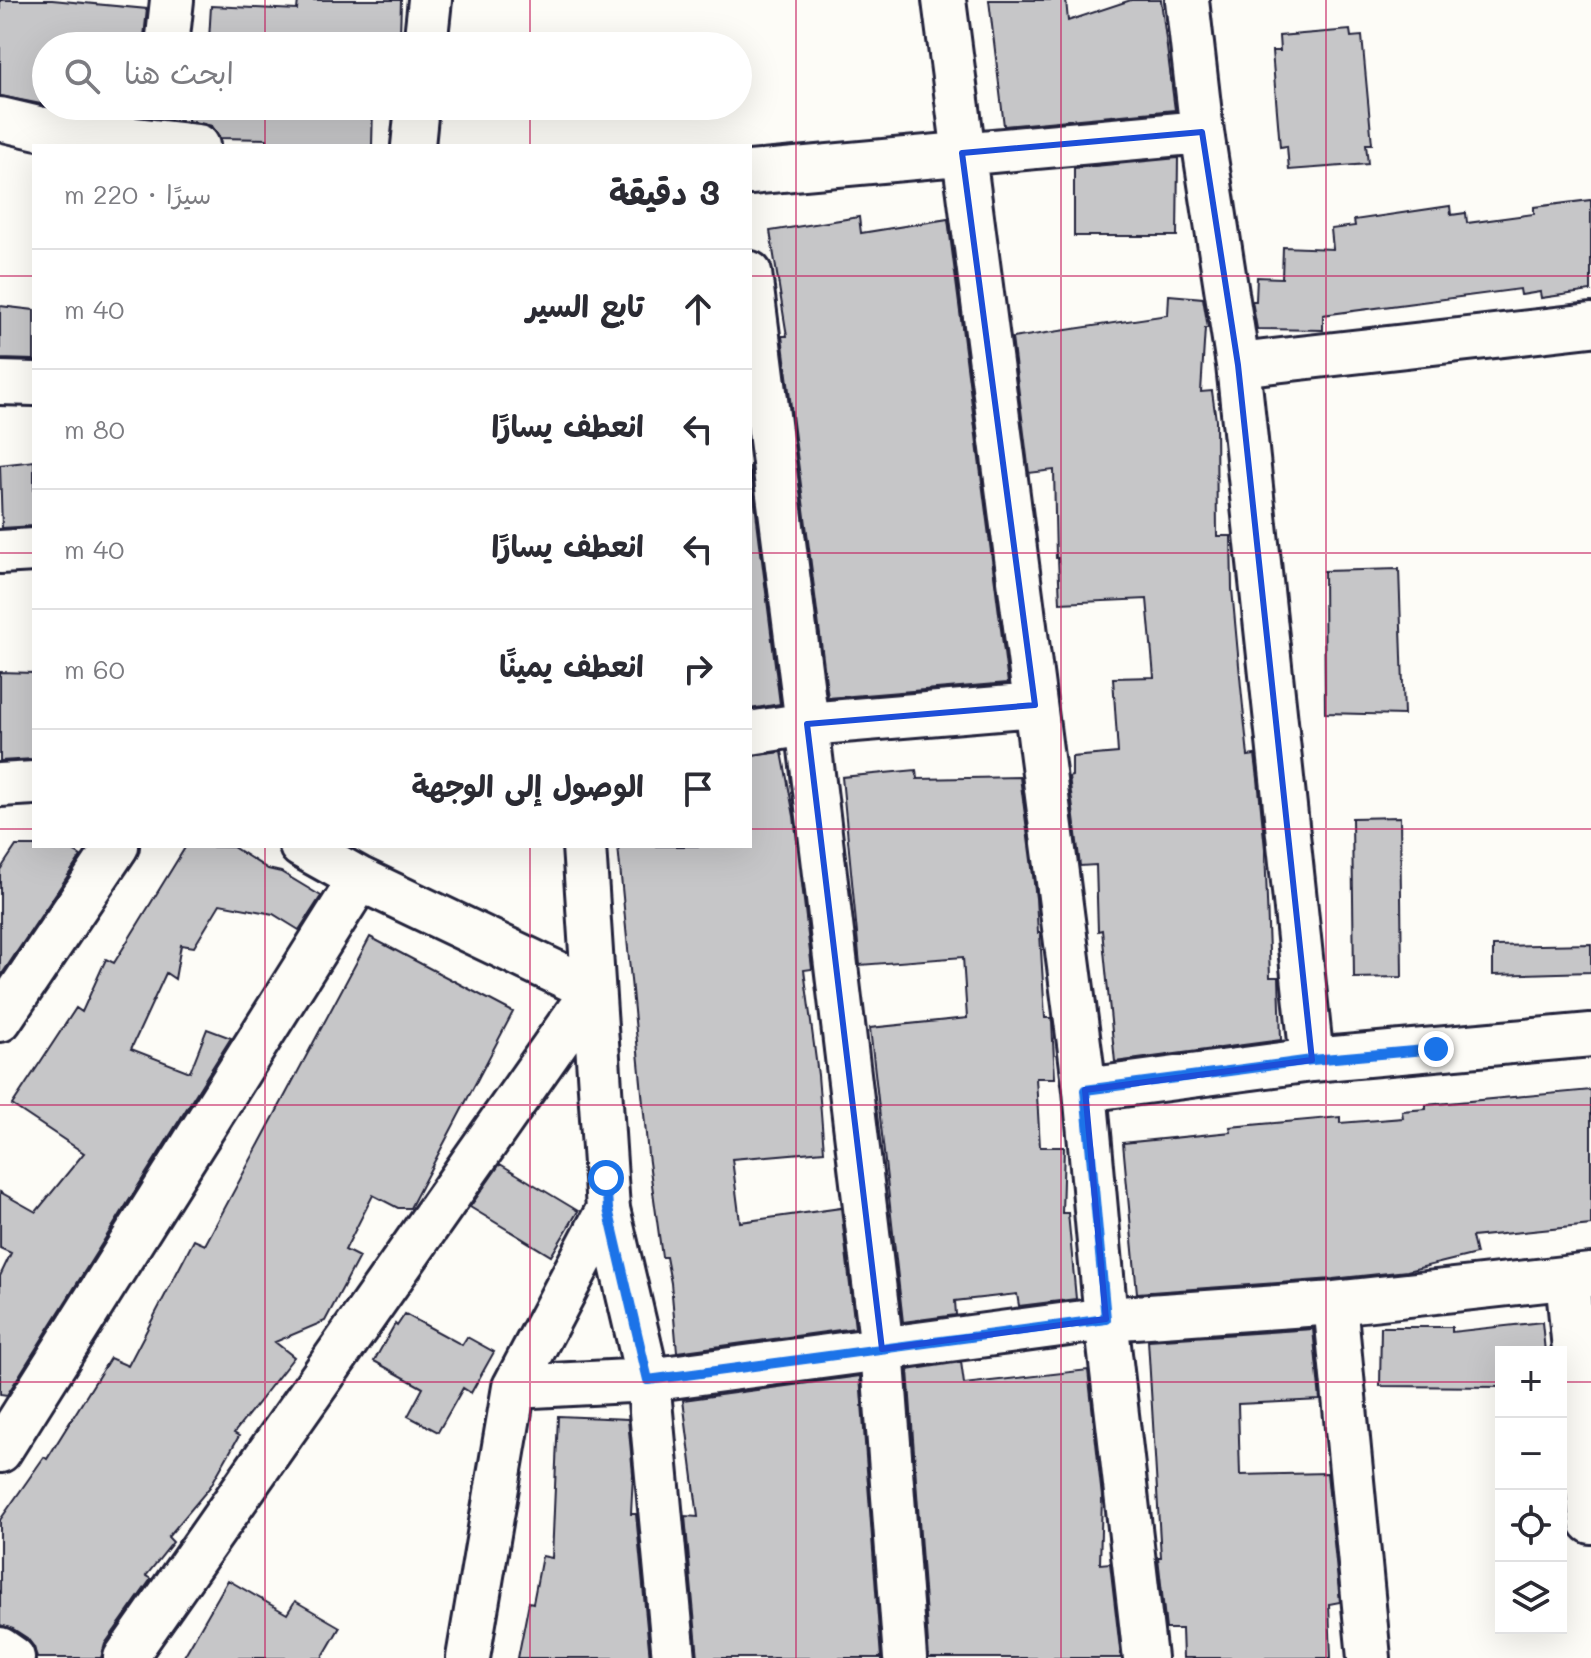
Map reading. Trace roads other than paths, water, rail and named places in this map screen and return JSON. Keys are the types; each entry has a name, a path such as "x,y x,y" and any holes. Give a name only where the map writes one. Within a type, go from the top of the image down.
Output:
{"street":[{"path":"169,32 172,0"},
{"path":"427,32 430,0"},
{"path":"944,0 1085,1090 1106,1319 1145,1658"},
{"path":"1187,0 1202,132 1238,365 1312,1060"},
{"path":"0,119 38,128 157,124 194,144"},
{"path":"413,144 416,120"},
{"path":"752,173 1202,132"},
{"path":"752,289 882,1349 905,1658"},
{"path":"1238,365 1591,325"},
{"path":"0,383 32,384"},
{"path":"0,552 32,550"},
{"path":"752,733 807,724 1035,705"},
{"path":"0,785 32,783"},
{"path":"0,1020 116,848"},
{"path":"305,848 360,879 593,990"},
{"path":"584,848 608,1209 648,1380 674,1658"},
{"path":"0,1451 360,879"},
{"path":"125,1658 593,990"},
{"path":"1085,1090 1312,1060 1591,1035"},
{"path":"468,1658 514,1387 608,1209"},
{"path":"514,1387 648,1380 1106,1319 1335,1303 1579,1277 1591,1513"},
{"path":"1335,1303 1369,1658"},
{"path":"0,1649 13,1658"}]}
